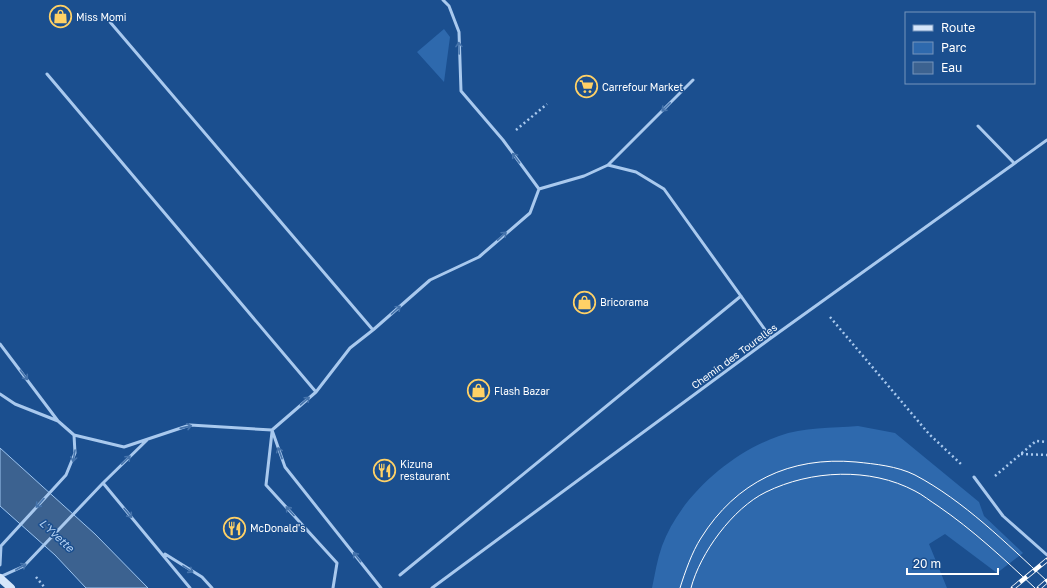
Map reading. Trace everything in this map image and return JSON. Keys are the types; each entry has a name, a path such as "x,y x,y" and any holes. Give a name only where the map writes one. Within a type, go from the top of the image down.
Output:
{"main road":[{"path":"0,577 11,588"}],"lane":[{"path":"443,0 449,6 459,32 460,91 503,140 539,189"},
{"path":"110,22 373,330"},
{"path":"47,74 316,392"},
{"path":"539,189 584,176 608,166 694,80"},
{"path":"978,126 1014,163"},
{"name":"Chemin des Tourelles","path":"432,588 771,338 1047,140"},
{"path":"608,166 636,172 664,189 771,338"},
{"path":"333,588 337,563 266,484 272,430 316,392 350,348 430,280 479,257 530,213 539,189"},
{"path":"400,575 741,296"},
{"path":"0,344 58,421 74,435 124,447 190,425 272,430"},
{"path":"0,394 14,404 58,421"},
{"path":"272,430 285,468 381,588"},
{"path":"0,565 1,546 66,475 75,453 74,435"},
{"path":"0,577 24,566 103,483 149,438"},
{"path":"974,477 1003,516 1047,555"},
{"path":"103,483 190,588"},
{"path":"161,552 202,577 212,588"}],"path":[{"path":"503,140 547,104"},
{"path":"819,304 929,434 974,477"},
{"path":"1005,469 1036,441 1047,442"},
{"path":"1020,454 1047,456"},
{"path":"34,576 45,588"}],"green space":[{"path":"444,29 450,37 444,82 417,52"},
{"path":"858,426 895,433 979,502 984,516 1023,553 997,573 945,534 929,544 947,588 652,588 660,551 670,528 694,494 725,465 743,453 788,433 818,428"}],"water":[{"name":"L'Yvette","path":"0,448 95,534 148,588 86,588 55,555 0,506"}],"tram line":[{"path":"680,588 689,562 701,538 715,518 731,502 748,488 767,477 787,469 809,463 832,461 856,462 901,469 933,485 951,497 984,524 1047,581"},
{"path":"691,588 695,574 710,546 730,520 754,499 766,492 802,479 840,474 879,478 898,483 918,493 951,515 976,535 1035,588"}],"railway":[{"path":"1013,588 1047,560"},
{"path":"1039,588 1047,581"}],"place":[{"name":"Miss Momi","path":"61,17"},
{"name":"Carrefour Market","path":"586,87"},
{"name":"Bricorama","path":"584,302"},
{"name":"Flash Bazar","path":"479,391"},
{"name":"Kizuna restaurant","path":"385,470"},
{"name":"McDonald's","path":"234,528"}]}
